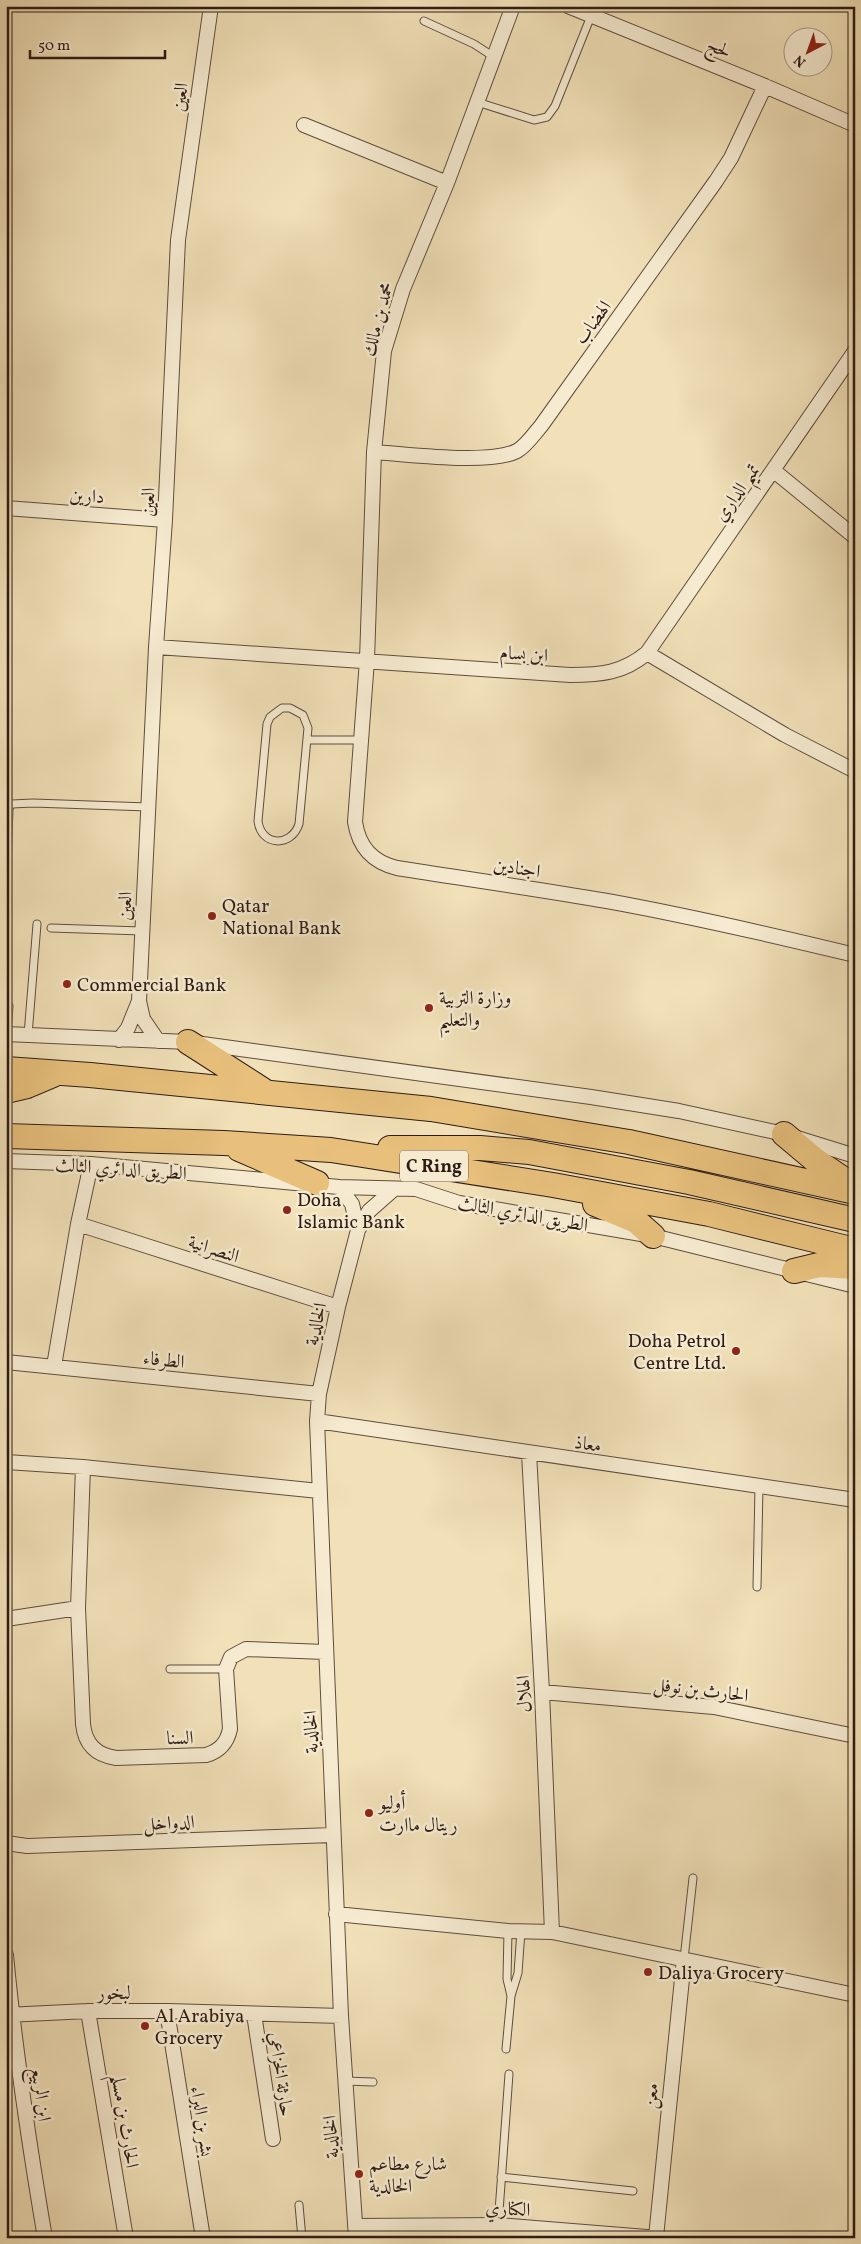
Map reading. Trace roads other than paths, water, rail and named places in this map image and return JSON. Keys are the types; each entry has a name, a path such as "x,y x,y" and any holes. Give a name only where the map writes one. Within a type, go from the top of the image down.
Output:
{"highway":[{"path":"188,1042 267,1092"},
{"path":"6,1069 267,1092 431,1109 620,1141 855,1192"},
{"path":"6,1090 27,1086 57,1073"},
{"path":"784,1134 815,1160 855,1187"},
{"name":"الطريق الدائري الثالث","path":"6,1136 224,1143 331,1150 553,1185 709,1214 855,1250"},
{"path":"224,1143 328,1185"},
{"path":"331,1150 450,1147 529,1152 670,1178 855,1220"},
{"path":"553,1185 579,1198 626,1215 653,1236"},
{"path":"794,1271 819,1265 855,1267"}],"street":[{"name":"العين","path":"158,1041 143,1019 139,1001 156,647 165,520 178,240 211,6"},
{"name":"محمد بن مالك","path":"367,660 374,452 384,351 393,318 447,183 513,6"},
{"name":"لحج","path":"568,6 765,86 855,125"},
{"name":"الهضاب","path":"374,452 485,458 504,456 518,450 541,426 711,188 731,158 765,86"},
{"path":"304,125 447,183"},
{"name":"تميم الداري","path":"647,653 855,351"},
{"path":"774,470 855,537"},
{"name":"دارين","path":"6,508 165,520"},
{"name":"ابن بسام","path":"156,647 597,675 634,664 647,653"},
{"path":"647,653 786,735 855,771"},
{"name":"اجنادين","path":"367,660 355,822 357,833 367,853 386,866 654,910 746,928 855,955"},
{"name":"العين","path":"119,1040 128,1028 139,1001"},
{"path":"7,1034 188,1042 591,1096 679,1111 784,1134 855,1156"},
{"name":"الطريق الدائري الثالث","path":"6,1161 91,1164 328,1185 416,1190 459,1203 653,1236 855,1286"},
{"path":"54,1366 78,1224 91,1164"},
{"name":"الخالدية","path":"328,1185 352,1204 358,1230"},
{"name":"الخالدية","path":"356,2232 345,2081 336,1914 317,1421 318,1394 358,1230 370,1211 394,1188"},
{"name":"النصرانية","path":"78,1224 338,1307"},
{"name":"الطرفاء","path":"6,1362 318,1394"},
{"name":"معاذ","path":"317,1421 348,1424 529,1453 855,1500"},
{"name":"الهلال","path":"529,1453 542,1692 552,1932"},
{"path":"6,1462 83,1467 319,1491"},
{"name":"السنا","path":"83,1467 78,1608 84,1734 89,1744 105,1756 206,1755 215,1752 223,1746 230,1729 226,1669"},
{"path":"6,1619 78,1608"},
{"path":"226,1669 231,1657 246,1649 325,1652"},
{"name":"الحارث بن نوفل","path":"542,1692 714,1707 855,1736"},
{"name":"الدواخل","path":"6,1843 28,1846 333,1835"},
{"path":"336,1914 515,1931 552,1932 855,1996"},
{"name":"ابن الربيع","path":"6,1955 9,2015 45,2238"},
{"name":"معن","path":"657,2238 680,1979 684,1959"},
{"name":"لبخور","path":"9,2015 88,2011 167,2011 341,2016"},
{"name":"الحارث بن مسلم","path":"88,2011 126,2238"},
{"name":"بشر بن البراء","path":"167,2011 203,2238"},
{"name":"حارثة الخزاعي","path":"254,2014 273,2139"},
{"name":"الكناري","path":"356,2232 498,2225 657,2238"}],"lane":[{"path":"477,102 534,120 546,117 555,106 591,16"},
{"path":"424,20 474,44 494,57"},
{"path":"282,708 297,710 307,721 308,740 297,830 289,839 277,842 271,840 261,832 258,821 267,724 270,717 282,708"},
{"path":"308,740 362,740"},
{"path":"7,867 9,808 12,804 148,807"},
{"path":"28,1035 37,924"},
{"path":"51,928 142,931"},
{"path":"7,1034 10,1006"},
{"path":"757,1587 759,1486"},
{"path":"170,1669 226,1669"},
{"path":"684,1959 693,1878"},
{"path":"511,1996 507,1979 515,1931"},
{"path":"506,2049 511,1996 518,1973 515,1931"},
{"path":"498,2225 509,2074"},
{"path":"345,2081 373,2082"},
{"path":"501,2177 633,2192"},
{"path":"299,2205 302,2238"}],"place":[{"name":"Qatar National Bank","path":"212,916"},
{"name":"Commercial Bank","path":"67,984"},
{"name":"وزارة التربية والتعليم","path":"429,1008"},
{"name":"Doha Islamic Bank","path":"287,1210"},
{"name":"Doha Petrol Centre Ltd.","path":"736,1351"},
{"name":"أوليو ريتال ماارت","path":"369,1813"},
{"name":"Daliya Grocery","path":"648,1972"},
{"name":"Al Arabiya Grocery","path":"145,2026"},
{"name":"شارع مطاعم الخالدية","path":"359,2174"}]}
